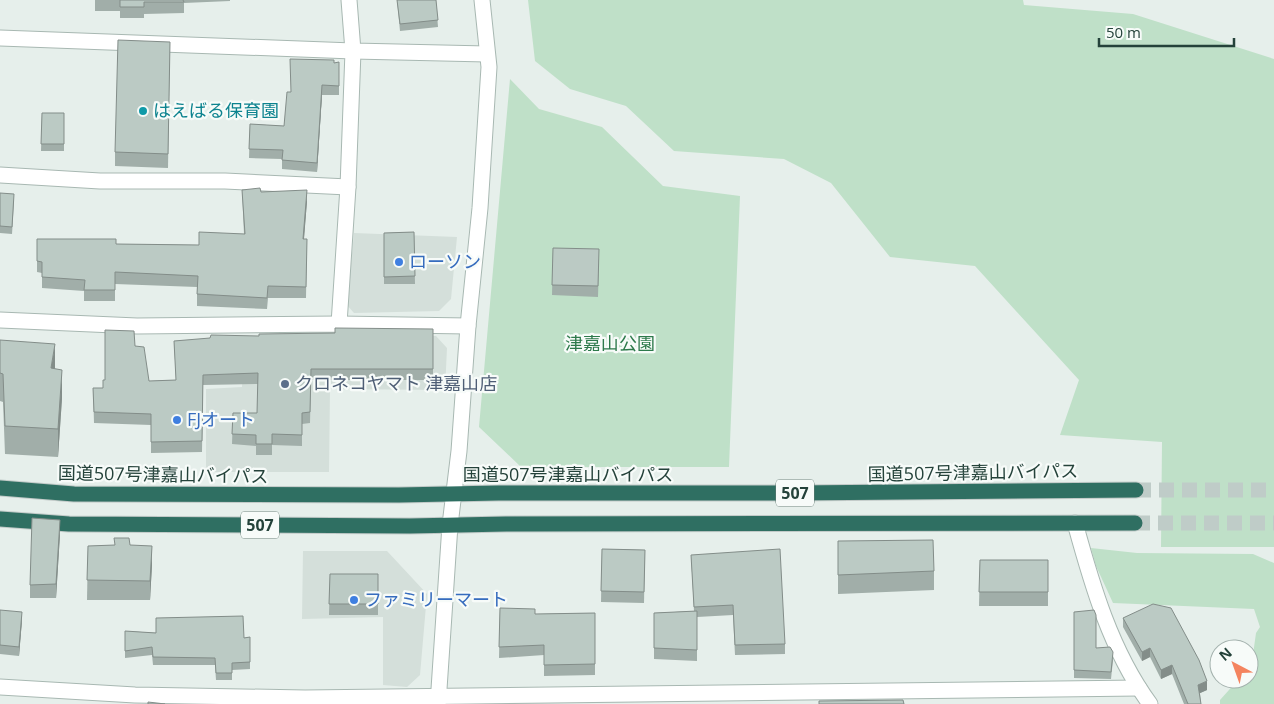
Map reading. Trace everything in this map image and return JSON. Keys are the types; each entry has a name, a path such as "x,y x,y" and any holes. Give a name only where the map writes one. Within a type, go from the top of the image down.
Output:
{"highway":[{"name":"国道507号津嘉山バイパス","path":"0,488 74,494 453,495 498,493 1136,490"},
{"name":"507","path":"0,519 69,524 1135,523"}],"street":[{"path":"339,324 348,188 353,51 349,0"},
{"path":"438,700 450,525 459,451 468,326 480,208 489,67 482,0"},
{"path":"0,38 487,54"},
{"path":"0,175 100,181 225,181 348,188"},
{"path":"0,320 137,326 339,324 468,326"},
{"path":"1075,523 1096,597 1138,688 1150,704"},
{"path":"0,687 57,698 305,701 931,697 1138,688"}],"shaded area":[{"path":"354,233 457,237 451,299 439,311 354,313 347,305"},
{"path":"436,336 447,348 445,390 330,389 329,472 206,472 206,389 242,387 244,337"},
{"path":"303,551 387,551 427,594 420,675 407,687 383,685 383,617 302,619"}],"green space":[{"path":"528,0 1023,0 1024,5 1133,14 1274,59 1274,547 1161,547 1162,442 1060,435 1079,380 975,266 890,257 831,183 784,159 674,151 626,106 570,89 535,61"},
{"name":"津嘉山公園","path":"510,79 539,109 602,127 663,186 740,196 729,467 521,467 479,427"},
{"path":"1091,548 1137,553 1253,554 1274,563 1274,704 1220,704 1220,700 1230,689 1259,689 1259,639 1255,639 1260,627 1254,609 1113,603 1096,566"}],"building":[{"path":"120,0 183,0 184,2 144,2 144,7 120,7"},
{"path":"397,0 436,0 438,20 400,24"},
{"name":"はえばる保育園","path":"118,40 170,42 168,154 115,152"},
{"path":"290,59 334,60 334,63 339,62 339,86 322,85 317,163 282,160 283,150 249,149 250,124 284,126 287,92 291,92"},
{"path":"42,113 64,113 64,144 41,144"},
{"path":"260,188 261,192 307,190 303,239 307,239 306,287 268,286 267,298 197,294 198,276 115,272 115,290 84,290 85,280 42,277 42,262 37,261 37,239 116,239 116,244 199,245 199,232 245,234 242,190"},
{"path":"0,193 14,194 12,227 0,226"},
{"name":"ローソン","path":"414,232 415,276 384,277 384,233"},
{"path":"553,248 599,249 598,286 552,285"},
{"path":"335,328 433,329 433,369 311,369 310,412 302,413 302,435 272,434 272,444 256,444 256,435 232,434 233,413 257,413 258,373 203,375 202,441 151,442 151,414 94,412 93,388 103,388 103,380 105,380 105,330 134,331 135,346 144,347 149,381 176,380 174,341 210,338 211,335 259,336 259,334 335,333"},
{"path":"0,340 55,344 51,368 62,370 58,429 5,426 3,374 0,373"},
{"path":"32,518 60,520 56,584 30,585"},
{"path":"114,538 129,538 130,545 152,546 150,581 87,580 88,546 115,545"},
{"path":"933,540 934,571 838,575 838,541"},
{"path":"602,549 645,550 644,592 601,591"},
{"path":"780,549 785,644 735,645 733,605 694,607 691,555"},
{"path":"980,560 1048,560 1048,592 979,592"},
{"name":"ファミリーマート","path":"330,574 378,574 378,604 329,604"},
{"path":"1153,604 1171,608 1199,660 1207,681 1198,685 1201,704 1188,704 1172,665 1161,670 1150,648 1142,652 1123,618"},
{"path":"500,608 535,609 535,614 595,613 595,664 544,665 544,645 499,647"},
{"path":"0,610 22,612 19,647 0,645"},
{"path":"1094,610 1096,615 1096,648 1110,647 1113,652 1111,672 1074,670 1074,612"},
{"path":"697,611 697,650 654,648 654,613"},
{"path":"243,616 244,638 250,637 250,662 232,663 232,673 216,673 215,658 153,657 152,647 125,651 125,631 156,633 156,618"},
{"path":"903,700 904,704 819,704 819,701"},
{"path":"148,702 165,704 148,704"}],"tunnel":[{"path":"1136,490 1274,490"},
{"path":"1135,523 1274,523"}],"place":[{"name":"はえばる保育園","path":"143,111"},
{"name":"ローソン","path":"399,262"},
{"name":"クロネコヤマト 津嘉山店","path":"285,384"},
{"name":"FJオート","path":"177,420"},
{"name":"ファミリーマート","path":"354,600"}]}
